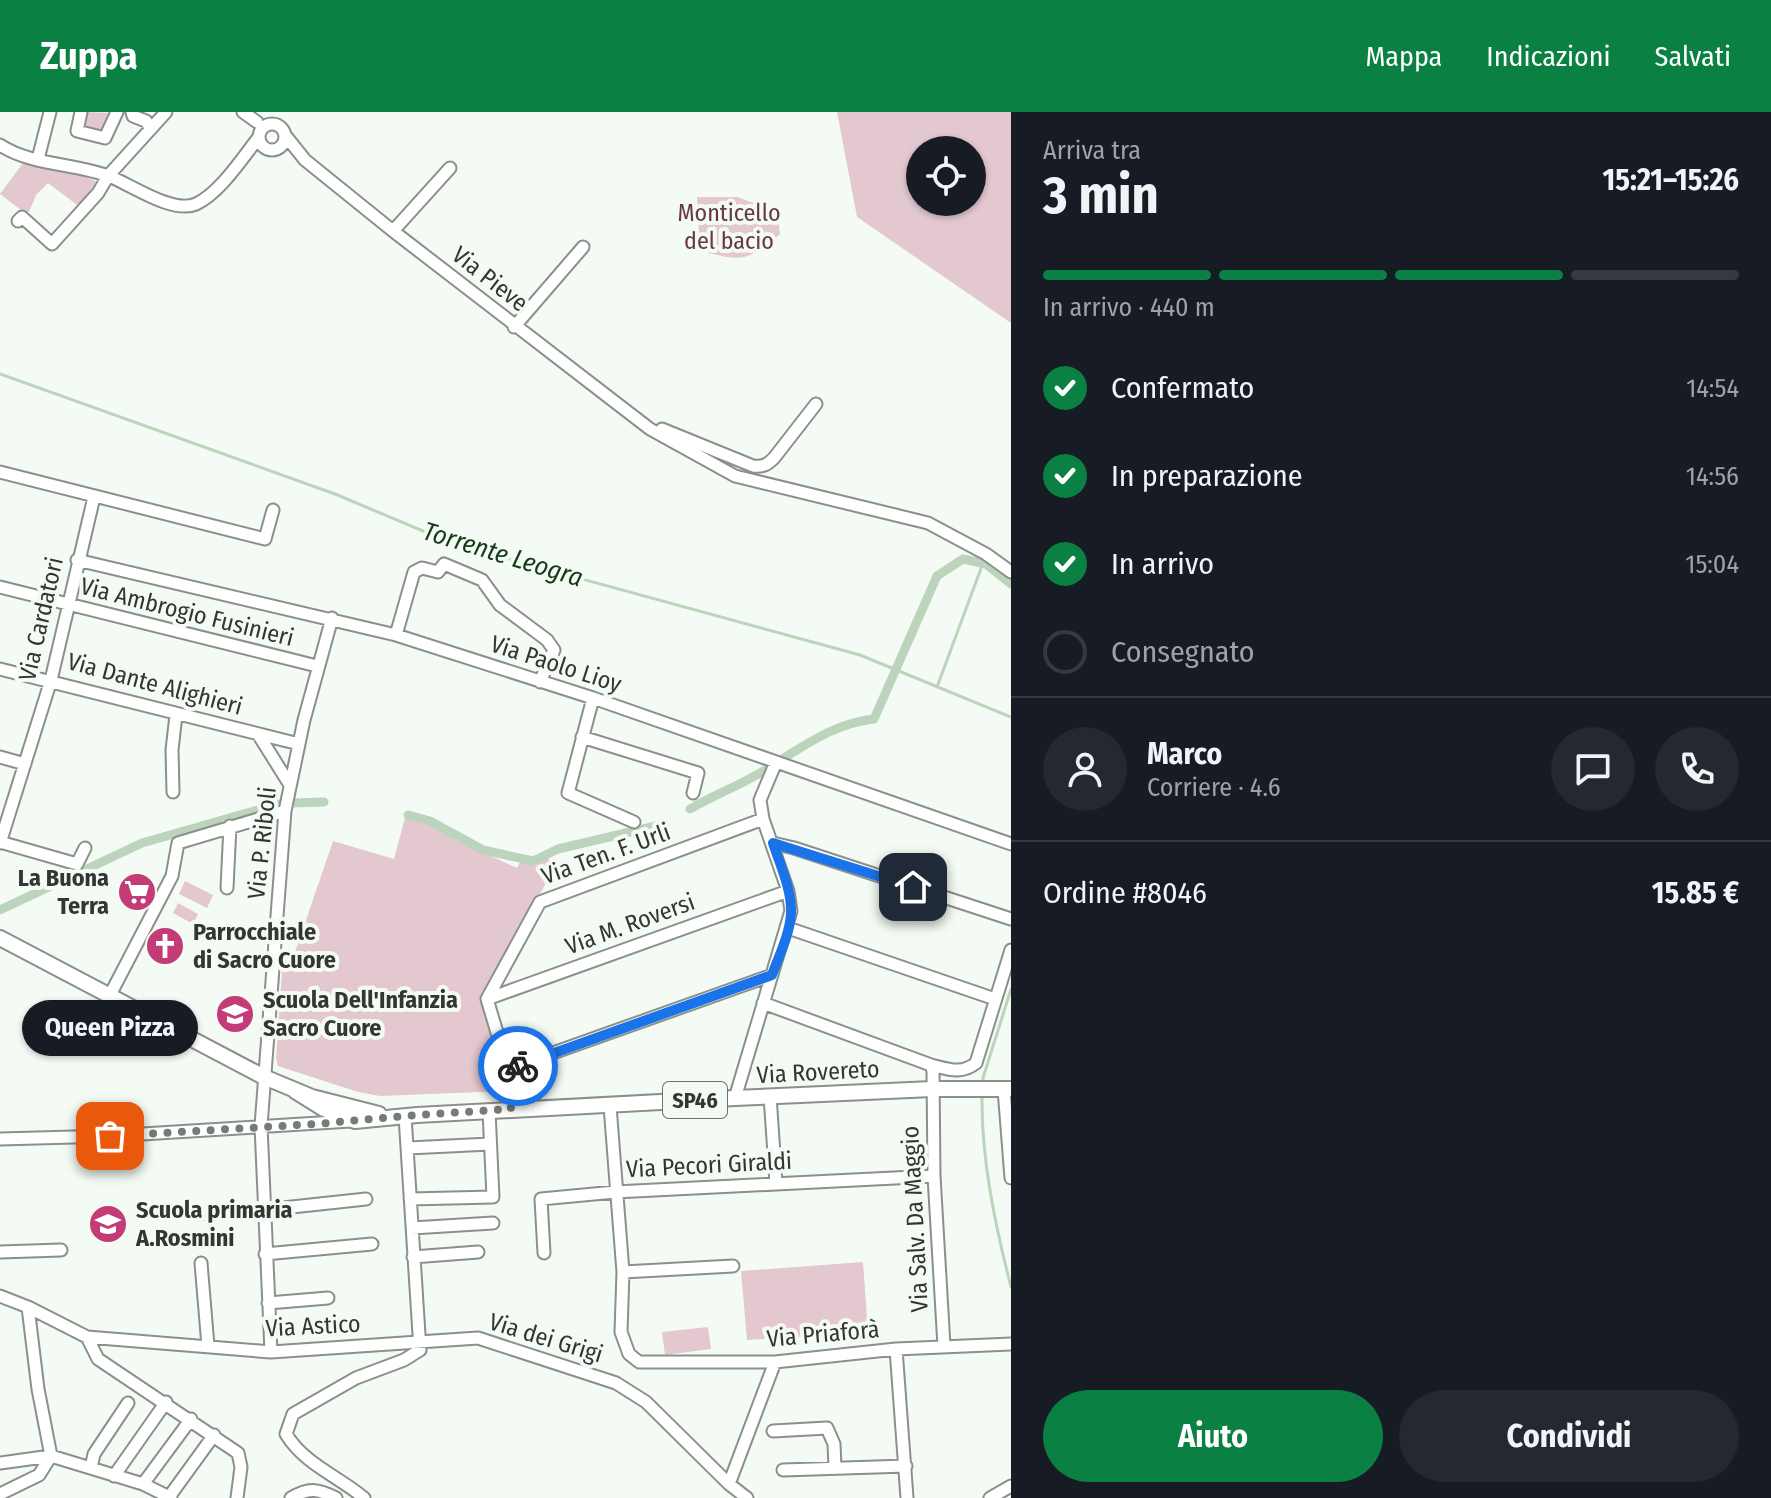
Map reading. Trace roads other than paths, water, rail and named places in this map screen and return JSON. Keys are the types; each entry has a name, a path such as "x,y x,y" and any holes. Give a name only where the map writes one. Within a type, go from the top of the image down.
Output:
{"main road":[{"name":"SP46","path":"0,938 264,1077 359,1117"},
{"name":"Via Rovereto","path":"359,1117 770,1096 1002,1089"},
{"name":"SP46","path":"295,1091 325,1117 359,1117"}],"street":[{"path":"38,159 50,112"},
{"path":"81,112 77,131 105,138 117,112"},
{"path":"133,112 133,116 146,121 151,129"},
{"path":"18,221 22,217 52,244 166,112"},
{"path":"243,112 260,128 261,144 272,149"},
{"path":"0,145 19,154 108,176 172,205 188,206 199,202 244,159 260,128 280,112 283,143 244,159"},
{"path":"260,128 272,124 283,131"},
{"name":"Via Pieve","path":"283,131 305,160 514,327 650,429 735,476 928,523 986,554 1011,572"},
{"name":"Via Pieve","path":"272,149 305,160"},
{"path":"393,231 450,168"},
{"path":"514,327 583,247"},
{"name":"Via Pieve","path":"650,429 665,429 761,467 774,458 816,404"},
{"path":"0,472 265,539 273,510"},
{"name":"Via Cardatori","path":"85,848 77,864 0,843 51,680 94,497"},
{"name":"Via Paolo Lioy","path":"77,560 396,635 593,698 1011,844"},
{"path":"396,635 414,572 422,568 438,572 444,564 482,580 500,605 547,640 554,650 540,682"},
{"name":"Via Ambrogio Fusinieri","path":"0,587 317,666"},
{"name":"Via P. Riboli","path":"271,1352 261,1126 285,811 317,666 332,618"},
{"name":"Via Dante Alighieri","path":"0,669 299,744"},
{"path":"593,698 568,793 634,822"},
{"path":"173,792 172,750 176,715"},
{"path":"258,734 290,785"},
{"path":"582,737 698,773 693,793"},
{"path":"0,757 25,764"},
{"path":"735,1098 791,911 788,891 763,819 760,800 776,762"},
{"path":"110,995 172,876 178,843 285,811"},
{"name":"Via Ten. F. Urli","path":"487,999 540,902 763,819"},
{"path":"227,888 230,826"},
{"path":"773,843 1011,919"},
{"name":"Via M. Roversi","path":"487,999 788,891"},
{"path":"788,928 995,999"},
{"path":"763,1003 931,1065 959,1072 976,1063 1011,950"},
{"path":"508,1069 772,975"},
{"path":"487,999 508,1069 511,1109"},
{"name":"Via Salv. Da Maggio","path":"931,1065 944,1346"},
{"path":"1002,1089 1011,1177"},
{"path":"770,1096 776,1183"},
{"path":"610,1106 623,1272 733,1266"},
{"path":"410,1199 493,1197 489,1111"},
{"path":"364,1498 344,1481 306,1458 286,1434 293,1414 356,1378 404,1360 420,1350 408,1148 400,1116"},
{"name":"Via Rovereto","path":"0,1139 110,1136 261,1126 325,1117 359,1117"},
{"path":"408,1148 490,1144"},
{"name":"Via Pecori Giraldi","path":"544,1253 541,1199 615,1192 934,1176"},
{"path":"199,1214 366,1199"},
{"path":"412,1228 493,1223"},
{"path":"265,1254 372,1244"},
{"path":"0,1252 61,1250"},
{"path":"413,1257 478,1252"},
{"path":"201,1263 208,1346"},
{"name":"Via Priaforà","path":"623,1272 621,1332 629,1354 639,1362 775,1362 896,1349 1011,1344"},
{"name":"Via Astico","path":"0,1296 87,1337 271,1352 419,1342"},
{"path":"268,1303 328,1298"},
{"path":"0,1494 39,1475 51,1456 38,1389 28,1307"},
{"path":"87,1337 98,1359 238,1453 241,1467 237,1498"},
{"name":"Via dei Grigi","path":"419,1342 478,1338 616,1383 646,1402 747,1498"},
{"path":"896,1349 907,1498"},
{"path":"729,1484 775,1362"},
{"path":"114,1476 166,1402"},
{"path":"91,1468 94,1454 128,1403"},
{"path":"143,1484 191,1419"},
{"path":"773,1431 827,1428 834,1444 835,1467"},
{"path":"0,1463 51,1456 143,1484 170,1497 214,1435"},
{"path":"783,1470 906,1466"},
{"path":"990,1498 1011,1486"},
{"path":"291,1498 304,1490 318,1489 336,1498"}],"waterway":[{"name":"Torrente Leogra","path":"0,374 335,494 454,544 860,655 1011,717"},
{"path":"779,761 836,729 874,719 937,576 963,559 986,564 1011,584"},
{"path":"937,687 983,563"},
{"path":"690,809 773,765"},
{"path":"292,803 324,802"},
{"path":"0,910 142,843 279,804"},
{"path":"408,815 430,821 483,850 533,861 558,849 664,824"},
{"path":"983,1086 1011,989"},
{"path":"982,1094 990,1191 1011,1287"}],"place":[{"name":"La Buona Terra","path":"137,892"},
{"name":"Parrocchiale di Sacro Cuore","path":"165,946"},
{"name":"Scuola Dell'Infanzia Sacro Cuore","path":"235,1014"},
{"name":"Queen Pizza","path":"110,1136"},
{"name":"Scuola primaria A.Rosmini","path":"108,1224"}],"park label":[{"name":"Monticello del bacio","path":"729,227"}]}
